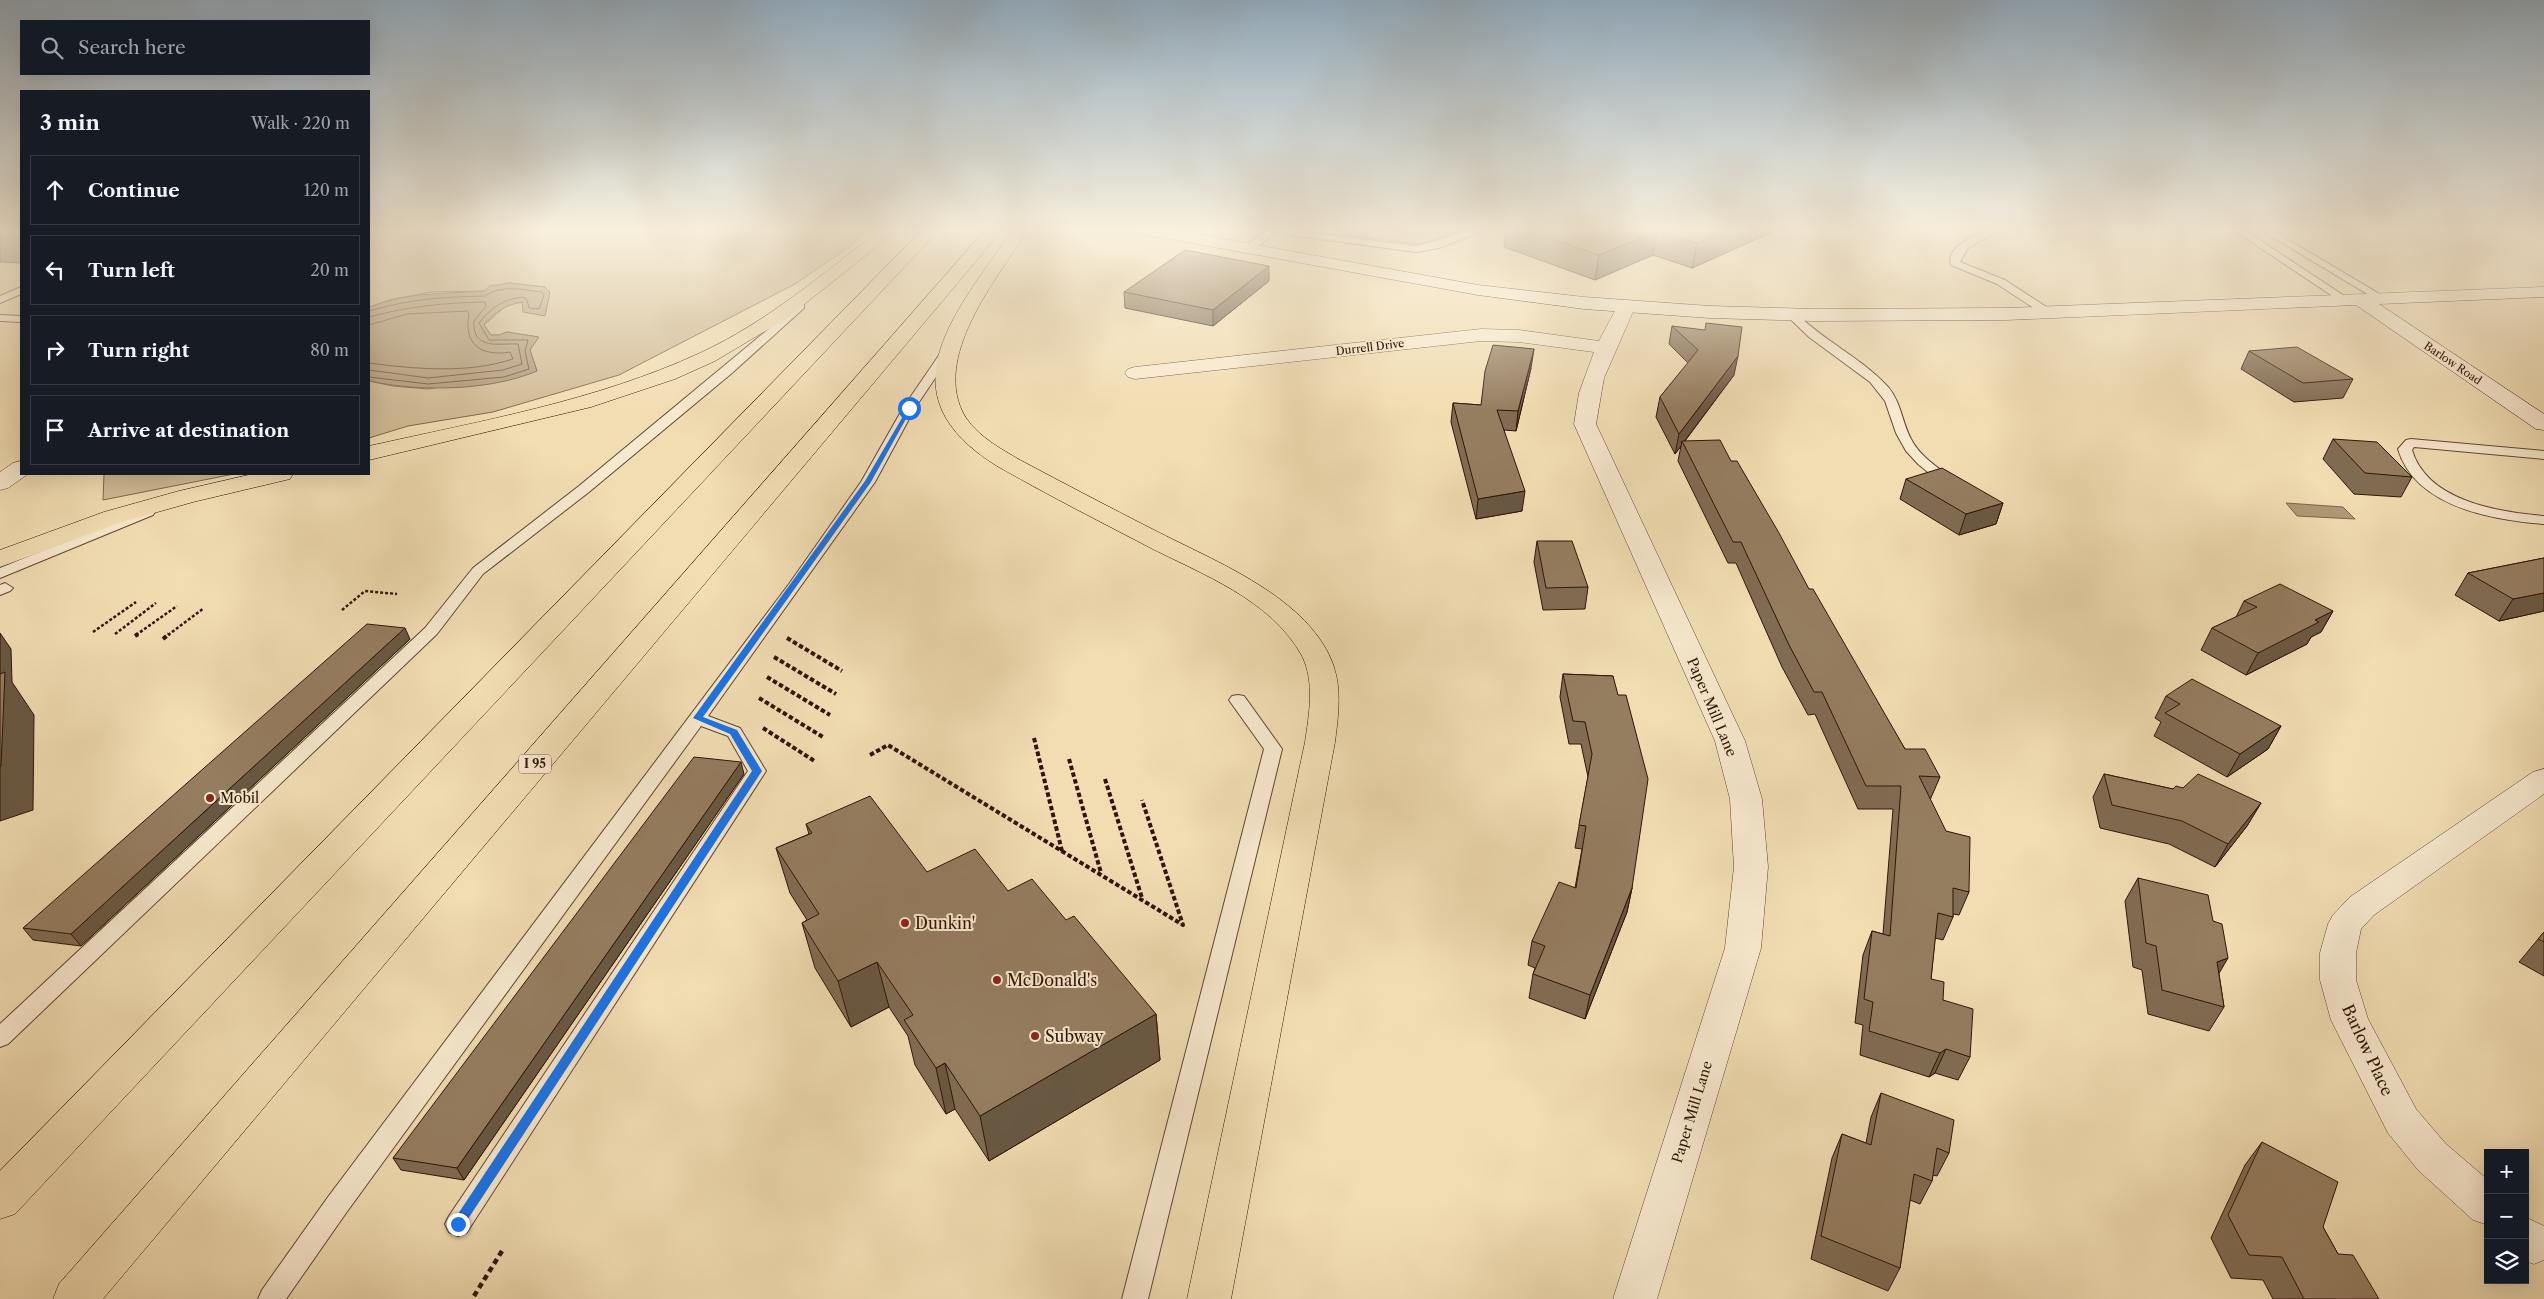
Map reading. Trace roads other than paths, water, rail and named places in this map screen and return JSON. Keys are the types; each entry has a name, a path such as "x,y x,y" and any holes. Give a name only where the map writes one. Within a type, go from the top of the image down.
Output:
{"highway":[{"path":"370,453 605,396 676,370 708,356 755,330 811,290"},
{"path":"0,1200 874,290"},
{"name":"I 95","path":"74,1299 944,290"},
{"path":"982,290 955,339 945,367 945,391 950,408 960,424 980,444 1012,465 1221,575 1266,602 1286,617 1304,636 1317,659 1324,684 1324,713 1320,742 1209,1299"},
{"path":"0,559 113,517 187,496 278,475"}],"street":[{"path":"1476,290 1626,307 1791,314 2047,312 2544,292"},
{"name":"Barlow Road","path":"2354,301 2544,424"},
{"name":"Paper Mill Lane","path":"1626,307 1605,348 1586,409 1585,424 1730,741 1746,799 1751,867 1743,948 1635,1299"},
{"name":"Durrell Drive","path":"1135,373 1481,335 1519,336 1605,348"},
{"path":"0,483 20,469"},
{"name":"Barlow Place","path":"2484,1202 2432,1157 2402,1121 2350,1020 2338,980 2338,953 2345,924 2362,906 2544,779"}],"lane":[{"path":"0,300 20,290"},
{"path":"0,1038 431,631 478,571 584,489 720,376 818,290"},
{"path":"2011,290 2047,312"},
{"path":"2336,290 2354,301"},
{"path":"2367,290 2383,299"},
{"path":"1791,314 1807,331 1868,374 1889,398 1907,445 1929,466 1964,492"},
{"path":"0,318 20,319"},
{"path":"271,1299 337,1205 766,625 868,482 909,408 955,339"},
{"path":"2544,455 2411,444 2405,450 2411,467 2429,486 2469,505 2526,519 2544,520"},
{"path":"2,584 187,496"},
{"path":"1136,1299 1273,749 1238,700"},
{"path":"458,1224 757,771 734,732 697,718"}],"water":[{"path":"548,290 550,292 545,316 523,312 522,302 501,310 484,325 491,335 507,332 539,337 530,350 537,371 498,383 454,388 410,387 370,381 370,307 413,296 484,291"},
{"path":"2286,503 2343,507 2355,519 2297,516"}],"place":[{"name":"Mobil","path":"210,798"},
{"name":"Dunkin'","path":"905,923"},
{"name":"McDonald's","path":"997,980"},
{"name":"Subway","path":"1035,1036"}]}
